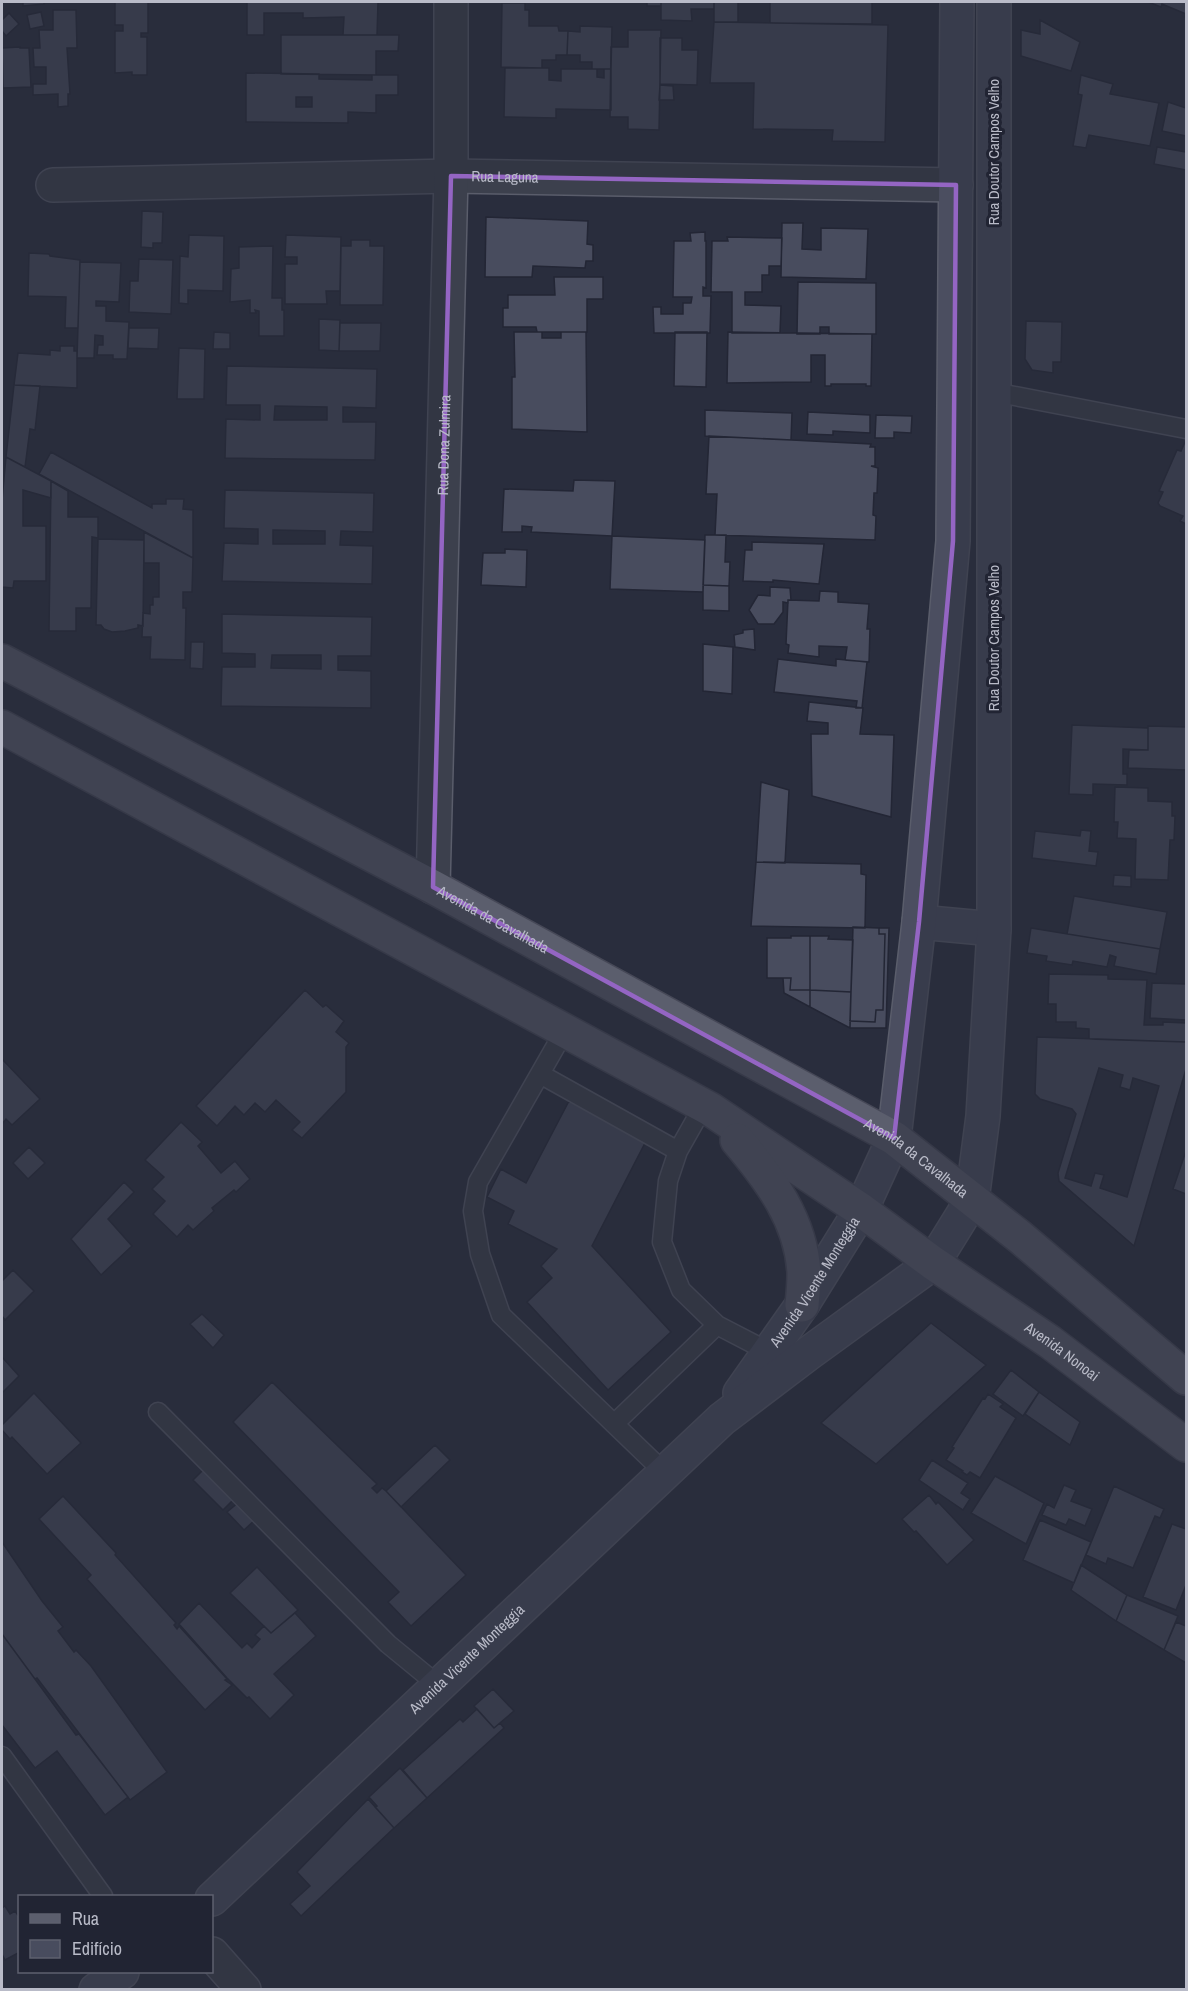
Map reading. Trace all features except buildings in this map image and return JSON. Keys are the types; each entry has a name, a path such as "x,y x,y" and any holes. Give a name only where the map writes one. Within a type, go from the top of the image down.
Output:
{"main road":[{"path":"894,1138 920,922 953,541 957,2"},
{"name":"Rua Doutor Campos Velho","path":"933,1263 972,1200 983,1116 994,929 994,2"},
{"name":"Avenida da Cavalhada","path":"2,661 433,887 894,1138 972,1200"},
{"path":"2,728 707,1107 861,1210 933,1263"},
{"path":"920,922 994,929"},
{"path":"707,1107 764,1172 788,1210 801,1252 804,1274 802,1305"},
{"name":"Avenida Vicente Monteggia","path":"722,1419 802,1305 861,1210 894,1138"},
{"path":"972,1200 1186,1378"},
{"name":"Avenida Vicente Monteggia","path":"213,1898 722,1419 933,1263"},
{"name":"Avenida Nonoai","path":"933,1263 1050,1342 1186,1445"},
{"path":"96,1989 119,1973"}],"street":[{"name":"Rua Dona Zulmira","path":"433,887 451,176 451,2"},
{"name":"Rua Laguna","path":"53,185 451,176 956,185"},
{"path":"213,1955 244,1989"}],"lane":[{"path":"994,392 1186,429"},
{"path":"565,1030 478,1182 473,1211 480,1254 501,1315 665,1473"},
{"path":"540,1074 678,1151"},
{"path":"707,1107 678,1151 668,1181 662,1242 681,1290 717,1325 769,1352"},
{"path":"614,1424 717,1325"},
{"path":"158,1412 388,1644 438,1685"},
{"path":"2,1756 102,1895"}],"highlighted area":[{"path":"451,176 956,185 953,541 919,922 894,1138 433,887"}]}
